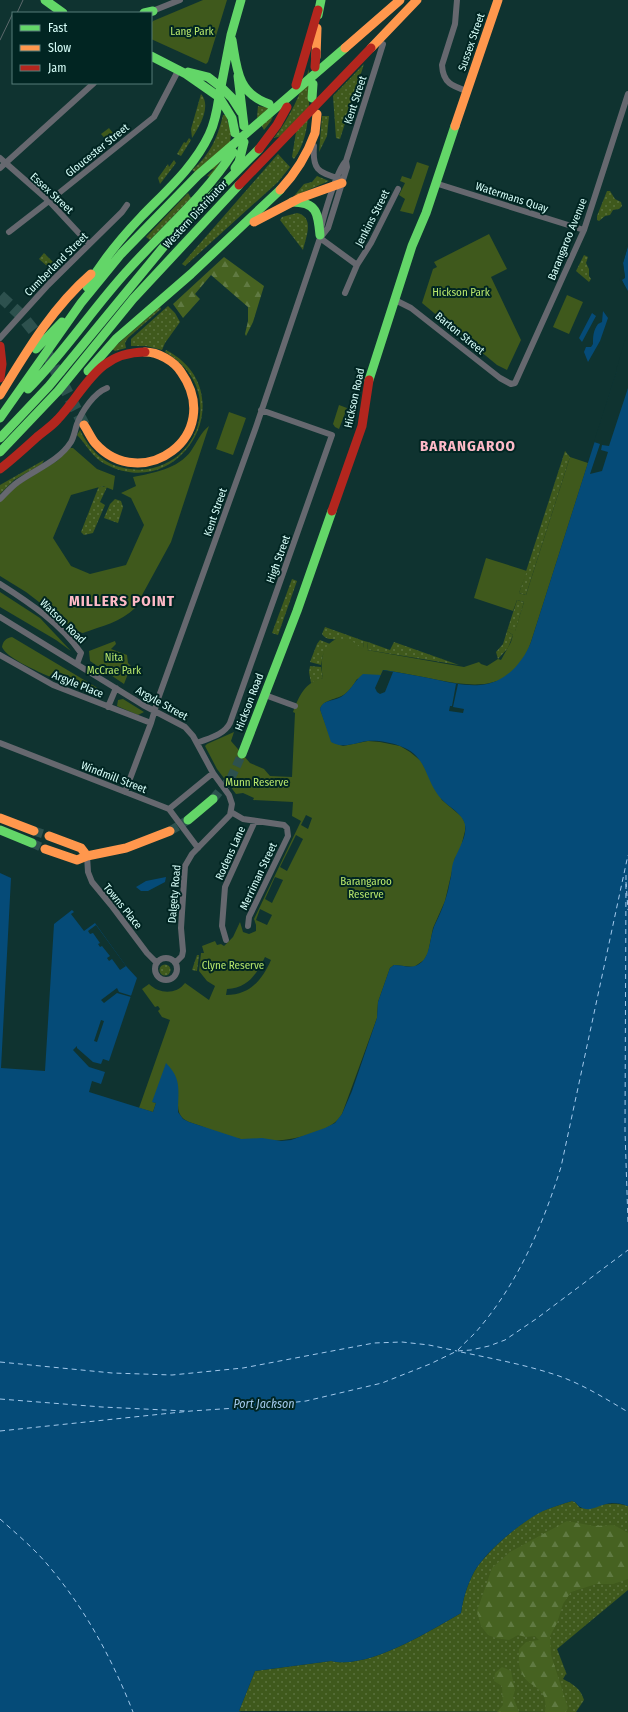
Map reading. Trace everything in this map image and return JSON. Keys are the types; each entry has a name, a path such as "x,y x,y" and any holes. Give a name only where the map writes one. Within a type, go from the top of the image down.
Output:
{"main road":[{"path":"45,0 62,12"},
{"path":"0,395 37,335 72,291 96,269 139,219 190,164 210,134 231,35 241,0"},
{"path":"296,85 321,0"},
{"name":"Western Distributor","path":"78,307 121,254 198,175 400,0"},
{"name":"Western Distributor","path":"0,452 58,391 133,299 271,150 417,0"},
{"name":"Sussex Street","path":"467,91 498,0"},
{"path":"315,67 318,10"},
{"path":"179,69 208,77 221,86 236,104 244,123 231,35"},
{"path":"152,56 179,69 219,97 232,118 235,133"},
{"path":"238,76 250,95 256,100 270,104"},
{"path":"314,96 315,83"},
{"name":"Hickson Road","path":"242,754 303,594 362,426 368,382 414,239 426,213 435,182 467,91"},
{"path":"0,438 49,387 150,261 196,210 265,141 275,128 287,107"},
{"path":"44,431 106,346 168,295 291,179 304,160 315,133 316,114"},
{"path":"141,316 284,181 302,153 310,122"},
{"path":"218,189 236,167 244,142"},
{"path":"3,414 45,372 82,325 153,242 219,174 233,152"},
{"path":"237,231 289,203 339,181"},
{"path":"289,203 304,203 314,209 318,216 320,237"},
{"path":"3,414 78,307 96,269"},
{"path":"0,395 76,294 83,280"},
{"path":"42,341 78,307"},
{"path":"21,416 64,356 82,325"},
{"path":"0,378 1,349"},
{"path":"0,469 64,413 100,367 116,356 141,351 166,358 183,373 191,385 195,410 190,429 177,448 159,460 147,463 137,463 114,456 96,443 84,425"},
{"path":"188,820 213,799"},
{"path":"0,818 34,831"},
{"path":"0,830 32,843"},
{"path":"45,849 77,860 87,856 117,851 130,847 170,831"},
{"path":"49,836 81,848 87,856"}],"street":[{"path":"148,12 180,0"},
{"path":"457,0 455,24 442,65 442,71 443,76 450,84 467,91"},
{"name":"Kent Street","path":"125,792 155,712 261,410 339,181 342,165 346,161 383,44"},
{"name":"Gloucester Street","path":"9,232 49,202 154,117 179,69"},
{"path":"0,168 93,84"},
{"name":"Barangaroo Avenue","path":"511,384 516,382 584,230 628,94"},
{"path":"315,133 313,150 315,166 320,172 339,181"},
{"name":"Essex Street","path":"0,158 49,202 89,244"},
{"name":"Watermans Quay","path":"435,182 584,230"},
{"name":"Jenkins Street","path":"358,265 398,189"},
{"name":"Cumberland Street","path":"0,338 48,285 128,205"},
{"path":"320,237 358,265 345,293"},
{"name":"Barton Street","path":"395,300 411,308 492,372 511,384"},
{"path":"0,499 14,485 51,462 61,453 71,442 78,421 92,400 100,391 107,388"},
{"name":"High Street","path":"197,743 221,733 228,728 332,435 261,410"},
{"name":"Watson Road","path":"0,584 31,604 66,635 81,653 77,664"},
{"name":"Argyle Street","path":"1,619 155,712 184,726 197,743 214,774 229,794 232,802 231,812"},
{"name":"Argyle Place","path":"0,655 52,685 151,723"},
{"path":"108,707 116,688"},
{"path":"265,695 295,706"},
{"name":"Windmill Street","path":"0,743 170,810"},
{"path":"198,848 170,810 214,774"},
{"path":"231,812 243,819 255,821"},
{"name":"Dalgety Road","path":"176,962 182,956 183,951 181,928 185,866 189,857 227,819 231,812"},
{"name":"Merriman Street","path":"248,926 249,917 288,836 287,828 284,825 255,821"},
{"name":"Rodens Lane","path":"226,940 222,926 225,887 255,821"},
{"name":"Towns Place","path":"87,856 88,872 92,882 147,953 157,963"},
{"path":"166,958 170,958 176,962 176,974 168,980 161,978 156,973 157,963 166,958"}],"green space":[{"name":"Lang Park","path":"203,0 227,0 208,62 206,64 152,39 153,21"},
{"path":"364,64 340,139 336,138 333,96"},
{"path":"309,69 307,128 300,149 294,159 292,157 296,132 274,138 294,105"},
{"path":"201,94 204,99 205,110 201,122 192,138 191,129"},
{"path":"258,106 276,109 271,121 264,130 257,117"},
{"path":"223,115 226,115 231,133 230,144 211,177 207,176 214,169 195,172 192,170 204,158 216,138"},
{"path":"322,116 329,116 327,136 319,152"},
{"path":"109,128 116,137 109,143 101,134"},
{"path":"189,138 191,140 181,156 177,154 184,142 186,143"},
{"path":"278,154 290,167 278,182 185,266 182,264"},
{"path":"174,160 176,163 160,184 158,178 168,164 169,167"},
{"path":"417,162 429,166 413,214 400,211 405,199 399,195 405,183 400,181 402,176 411,179"},
{"path":"317,176 329,181 294,196 304,184 312,182"},
{"path":"607,191 610,191 615,199 621,202 622,206 619,209 613,210 610,215 605,216 599,221 597,220 597,216"},
{"path":"188,193 191,198 150,240 146,237"},
{"path":"297,213 303,215 308,223 303,250 280,220 282,217"},
{"name":"Hickson Park","path":"489,234 507,269 491,277 521,340 507,370 497,365 422,303 433,269 437,267 434,262"},
{"path":"44,253 55,264 48,267 39,259"},
{"path":"584,255 588,257 586,263 591,279 589,282 576,271"},
{"path":"224,257 264,286 253,322 246,336 248,307 211,275 195,294 200,299 183,318 173,304"},
{"path":"567,295 583,302 569,334 553,327"},
{"path":"168,306 175,313 180,322 165,343 162,350 146,346 131,346 131,339"},
{"path":"160,307 161,309 128,338 125,343 126,348 115,351 112,349"},
{"path":"166,350 189,368 201,391 202,415 194,438 179,457 159,469 133,473 105,464 93,454 77,435 80,430 92,449 110,463 124,468 149,469 170,462 186,448 196,430 200,410 197,389 186,369 165,352"},
{"path":"339,405 347,408 339,429 333,424"},
{"path":"229,412 246,418 233,455 216,449"},
{"path":"209,426 171,542 135,608 130,613 104,626 83,633 78,632 26,592 0,576 0,502 18,485 57,461 70,448 73,448 97,469 115,476 113,490 103,486 71,495 53,538 71,566 90,574 126,565 144,525 131,498 121,493 136,486 133,477 165,469 186,457 201,434"},
{"path":"565,451 570,457 526,595 519,593"},
{"name":"Barangaroo Reserve","path":"570,457 588,463 531,642 524,658 515,669 505,677 494,682 481,684 453,683 384,670 381,675 357,679 345,694 327,701 320,709 332,742 343,746 368,741 380,742 400,746 410,752 421,761 442,800 462,817 465,823 465,831 460,851 455,858 445,901 433,928 428,953 424,960 414,967 394,965 390,968 378,1002 377,1018 342,1114 334,1123 313,1134 286,1140 259,1141 224,1135 185,1120 179,1112 178,1097 153,1102 156,1103 153,1112 139,1108 170,1020 162,1017 158,1011 160,1009 158,1006 155,1007 142,989 149,984 158,990 167,992 177,990 185,983 209,1000 215,986 207,981 199,971 201,953 204,953 202,946 215,941 217,945 221,944 224,946 233,937 240,922 243,932 249,934 256,931 254,919 301,821 292,816 293,802 253,800 254,798 243,793 236,794 217,769 205,746 234,732 231,741 250,763 264,769 270,776 292,777 295,713 293,712 300,695 307,686 323,678 323,656 327,646 331,642 336,639 344,639 353,642 361,649 363,648 364,641 368,642 367,650 464,667 479,662 487,666 498,659 501,660 511,642 513,635 507,631 508,628 515,631 524,602 517,600 513,611 474,598 486,558 527,571 519,593 526,595","holes":["306,815 312,818 308,829 301,825","296,835 303,839 287,871 280,867","275,877 283,880 272,903 265,899","260,909 272,915 267,925 256,920","265,957 271,960 264,974 254,985 242,992 226,995 227,989 241,986 246,983 255,975"]},
{"path":"44,460 42,464 14,480 0,494 0,485"},
{"path":"99,486 107,487 100,502 105,505 93,533 84,535 81,532"},
{"path":"115,499 121,501 123,507 118,523 104,518 110,504"},
{"path":"292,579 297,581 278,635 272,633"},
{"path":"0,592 40,618 71,651 56,640 0,607"},
{"path":"517,600 524,602 515,632 508,628"},
{"path":"325,627 364,641 363,649 361,650 356,645 345,640 330,639 325,637 322,634"},
{"path":"507,631 513,635 508,648 498,659 496,652 503,644"},
{"path":"12,637 101,690 99,695 46,675 7,654 2,647 3,643 8,638"},
{"path":"320,640 330,644 323,655 321,665 310,662"},
{"name":"Nita McCrae Park","path":"115,641 116,644 111,649 127,655 128,663 131,666 124,684 90,661 89,651"},
{"path":"368,642 390,650 394,642 459,665 367,650"},
{"path":"310,666 321,667 323,678 311,683 309,672"},
{"path":"123,699 144,712 138,715 117,706 118,700"},
{"path":"197,955 199,955 197,971 192,970"},
{"path":"163,965 167,965 169,966 169,974 163,975 160,972 160,968"},
{"path":"572,1501 575,1502 580,1508 610,1504 628,1506 628,1590 557,1649 567,1675 566,1674 563,1679 576,1687 584,1700 576,1712 239,1711 255,1671 331,1661 346,1662 362,1660 380,1655 416,1638 461,1613 469,1582 486,1555 524,1522 542,1511"},
{"path":"567,1521 594,1526 614,1525 628,1533 628,1579 613,1584 596,1584 571,1592 563,1604 557,1623 550,1636 551,1655 568,1708 566,1712 545,1712 544,1696 541,1691 524,1677 519,1663 519,1649 526,1642 539,1640 535,1636 526,1637 518,1635 509,1640 488,1635 481,1626 477,1611 492,1568 510,1552"},
{"path":"502,1667 511,1671 515,1690 513,1697 519,1712 497,1712 503,1705 502,1686 494,1681 495,1673"}],"water":[{"path":"628,246 628,291 621,279 625,277 623,263"},
{"path":"603,311 608,318 600,341 588,362 584,352 586,347 591,347 593,344 594,332 598,324 602,322"},
{"path":"592,313 596,316 582,342 579,338"},
{"name":"Port Jackson","path":"628,337 628,1506 612,1503 584,1509 572,1501 543,1511 515,1529 486,1555 474,1572 467,1587 461,1613 416,1638 380,1655 362,1660 346,1662 331,1661 255,1671 239,1711 241,1712 0,1712 0,873 11,878 1,1068 45,1071 54,924 72,910 74,912 71,914 84,931 95,923 126,966 137,978 109,1061 103,1059 101,1064 93,1062 77,1048 77,1046 73,1050 89,1067 105,1072 101,1084 92,1081 89,1092 153,1112 156,1103 152,1102 166,1063 175,1074 177,1080 178,1112 183,1119 189,1122 241,1139 262,1138 281,1141 291,1140 335,1123 342,1114 352,1091 377,1018 378,1002 390,968 394,965 410,967 415,966 420,964 426,956 430,946 433,928 443,908 451,879 453,863 465,835 465,823 456,811 439,796 423,765 414,754 392,743 367,741 344,745 335,744 331,742 320,709 326,702 338,699 344,695 363,674 381,675 383,670 459,684 480,685 497,681 518,665 531,642"},
{"path":"166,877 165,882 148,891 141,891 136,887 146,881"}],"pier":[{"path":"627,244 628,246 623,263 625,278 622,280 628,293 619,279 623,277 621,262 622,255"},
{"path":"628,335 628,388 609,446 602,445 601,450 608,452 602,471 590,474 600,444 594,442 626,337"},
{"path":"383,670 393,672 385,692 380,694 375,688"},
{"path":"456,684 458,684 453,707 464,709 463,713 449,711 450,706 452,706"},
{"path":"96,925 126,966 120,970 112,959 109,961 107,958 110,956 102,946 100,947 98,944 100,943 93,933 90,934 88,931"},
{"path":"117,988 119,992 132,996 117,993 104,1003 101,1000"},
{"path":"101,1020 104,1021 97,1042 94,1041"}],"ferry route":[{"path":"458,1350 481,1326 495,1308 519,1270 538,1230 554,1188 561,1167 628,855"},
{"path":"626,875 625,1131 628,1223"},
{"path":"626,882 628,910"},
{"path":"0,1431 191,1411 252,1407 306,1401 382,1383 430,1364 457,1351 489,1346 505,1340 536,1319 628,1250"},
{"path":"0,1362 112,1373 172,1375 243,1368 374,1343 402,1342 429,1345 457,1351"},
{"path":"461,1352 523,1365 559,1376 586,1388 628,1412"},
{"path":"0,1399 102,1407 186,1411"},
{"path":"0,1519 40,1556 77,1603 108,1656 133,1712"}],"tunnel":[{"path":"0,296 22,316 38,336 84,425"},
{"path":"213,799 231,778 242,754"},
{"path":"170,831 188,820"},
{"path":"34,831 49,836"},
{"path":"32,843 45,849"}],"tram line":[{"path":"17,12 23,0"},
{"path":"0,40 12,15"}],"traffic: fast":[{"path":"45,0 62,12"},
{"path":"220,92 231,35 241,0"},
{"path":"318,15 321,0"},
{"path":"148,12 153,11"},
{"path":"232,40 235,61 240,79 250,93 269,104"},
{"path":"0,418 81,303 121,254 198,175 345,48"},
{"path":"152,57 186,74 219,97"},
{"path":"188,72 208,77 221,87"},
{"path":"238,76 244,126"},
{"path":"312,98 313,84"},
{"path":"221,87 232,98 241,112"},
{"path":"219,97 232,118 235,133"},
{"path":"87,287 105,259 119,242 178,179 203,147 216,116 219,97"},
{"path":"369,380 412,246 426,213 455,126"},
{"path":"235,168 239,162 244,142"},
{"path":"0,438 49,386 175,233 259,149"},
{"path":"28,389 54,360 115,285 210,184 233,152"},
{"path":"0,452 58,391 133,299 239,185"},
{"path":"88,371 116,339 191,274 280,190"},
{"path":"292,202 307,204 315,210 320,235"},
{"path":"36,349 62,322"},
{"path":"242,754 297,611 332,511"},
{"path":"188,820 213,799"},
{"path":"0,830 32,843"}],"traffic: slow":[{"path":"345,48 400,0"},
{"path":"371,48 417,0"},
{"path":"455,126 498,0"},
{"path":"316,57 317,28"},
{"path":"315,133 317,114"},
{"path":"280,190 300,163 315,133"},
{"path":"254,222 300,198 342,183"},
{"path":"0,395 30,346 52,316 64,301 91,274"},
{"path":"84,425 95,443 114,458 134,463 154,460 172,451 186,436 193,417 192,396 181,372 174,364 160,355 145,352"},
{"path":"0,818 34,831"},
{"path":"45,849 77,860 87,856 126,848 170,831"},
{"path":"49,836 81,848 87,856"}],"traffic: jam":[{"path":"296,85 318,10"},
{"path":"239,185 371,48"},
{"path":"315,67 316,52"},
{"path":"259,149 277,125 287,107"},
{"path":"0,346 2,364 0,378"},
{"path":"0,469 56,422 94,374 104,365 115,358 145,352"},
{"path":"332,511 362,426 369,380"}],"district":[{"name":"BARANGAROO","path":"468,446"},
{"name":"MILLERS POINT","path":"122,601"}],"park label":[{"name":"Munn Reserve","path":"257,782"},
{"name":"Clyne Reserve","path":"233,965"}]}
